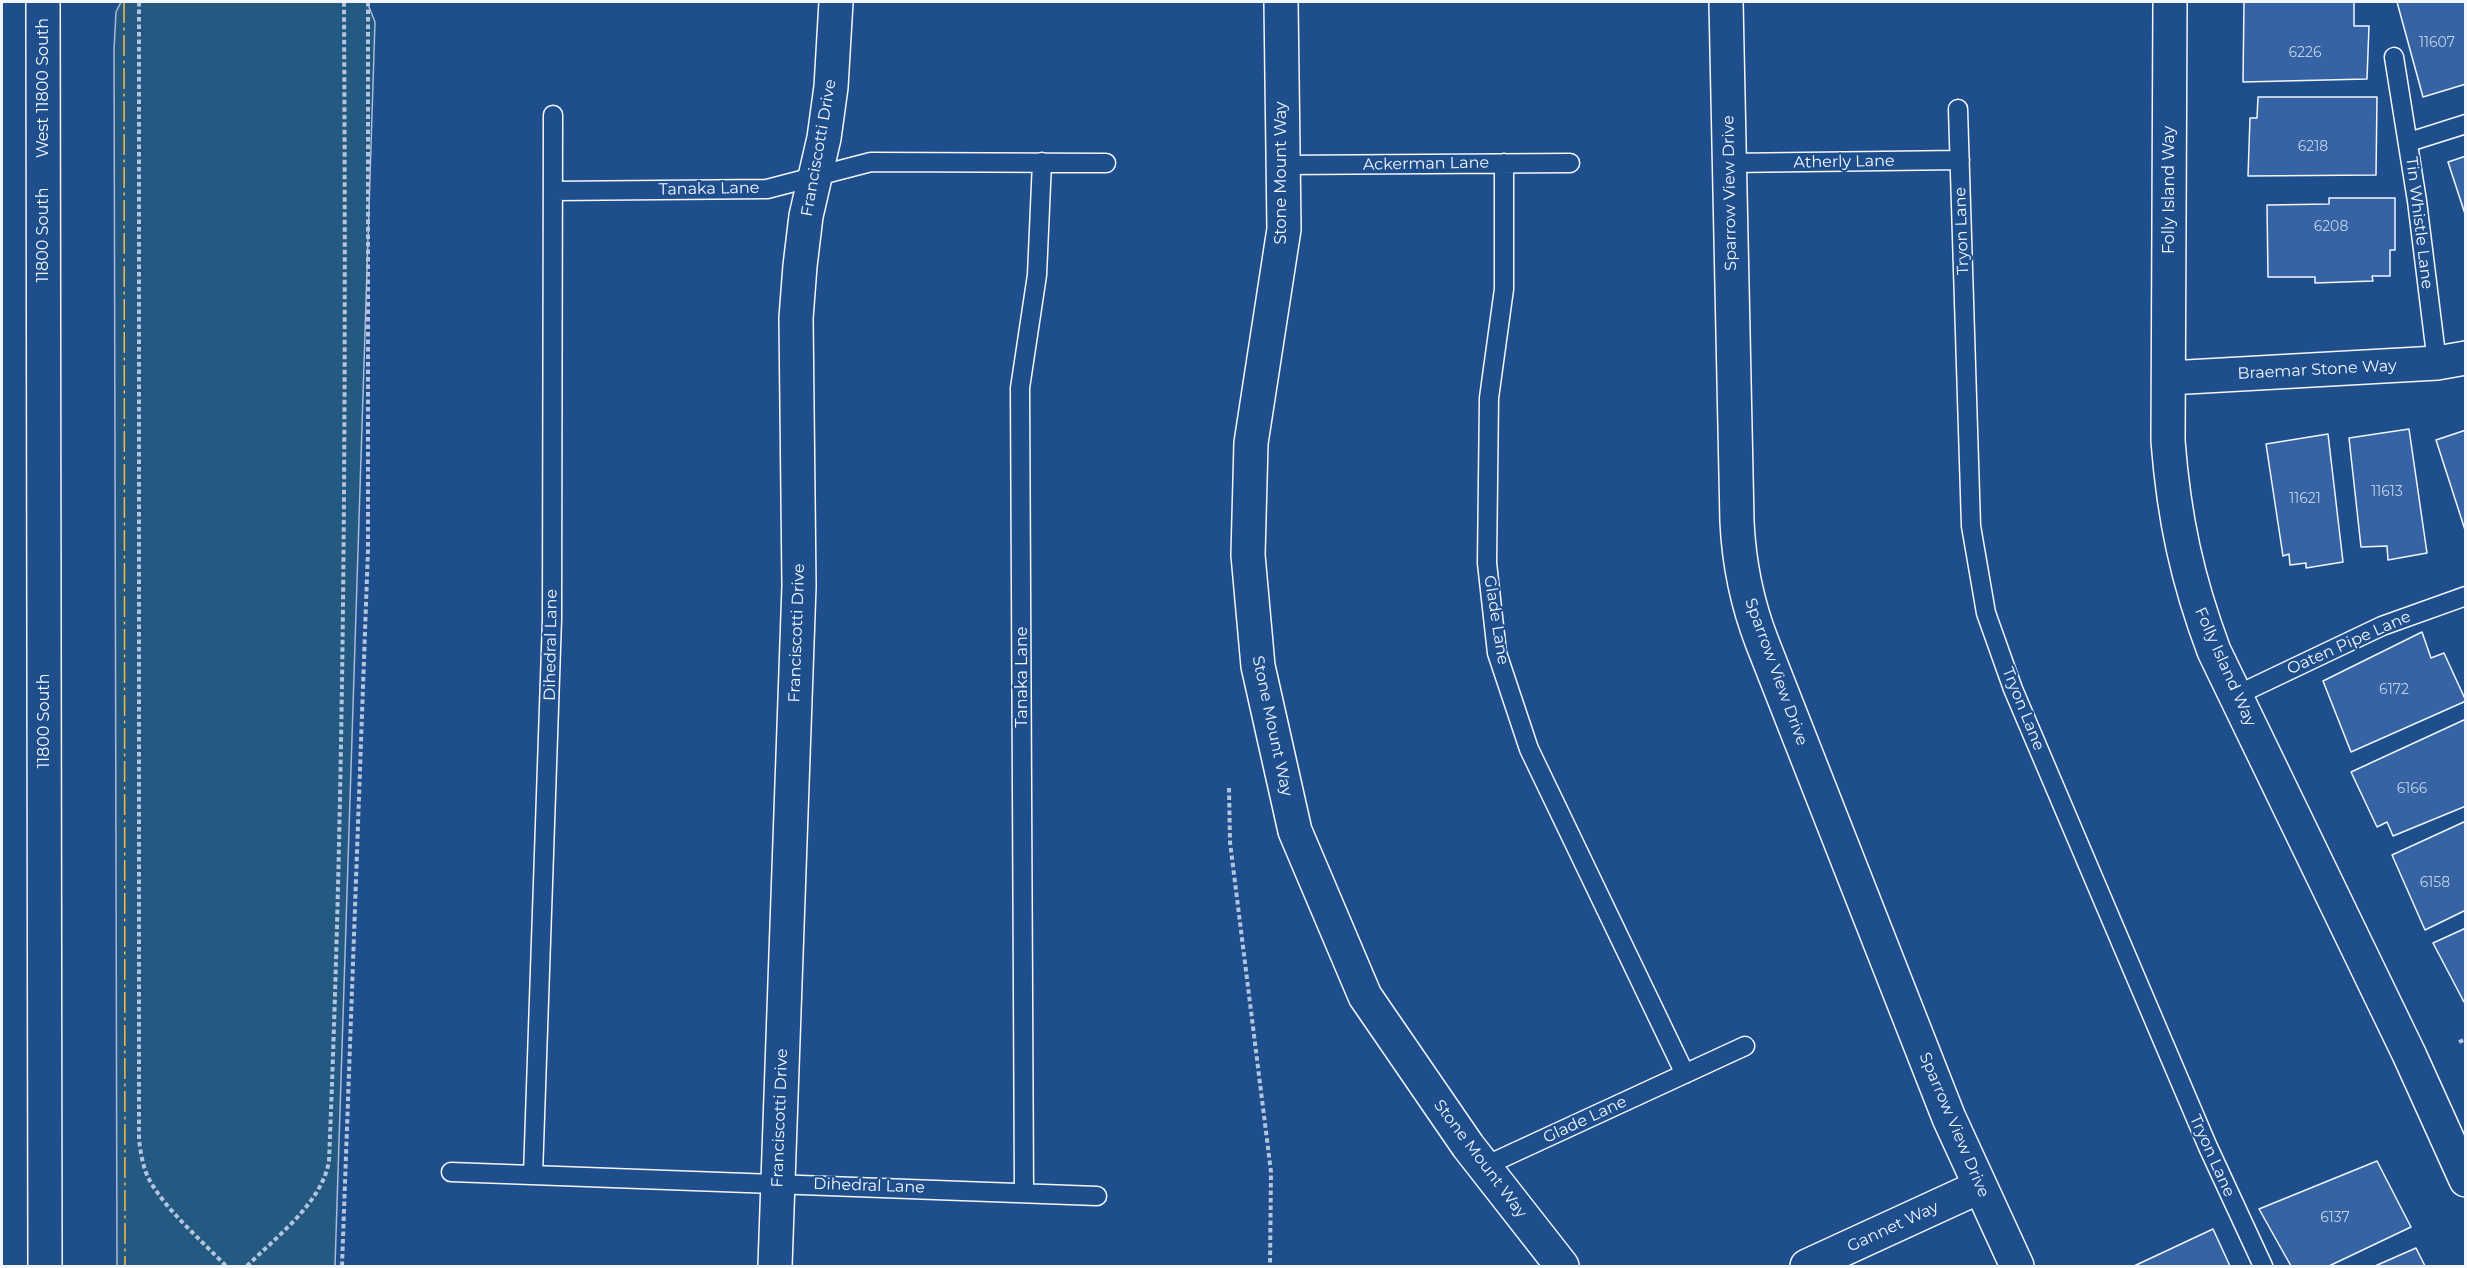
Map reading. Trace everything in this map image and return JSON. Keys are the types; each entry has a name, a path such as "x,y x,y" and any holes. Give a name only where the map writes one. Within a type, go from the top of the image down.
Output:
{"street":[{"name":"West 11800 South","path":"43,2 43,175"},
{"name":"Franciscotti Drive","path":"775,1266 799,586 796,318 806,216 824,138 831,87 837,2"},
{"name":"Stone Mount Way","path":"1281,2 1284,229 1251,443 1248,555 1257,666 1295,831 1365,996 1468,1146 1562,1266"},
{"name":"Sparrow View Drive","path":"1726,2 1737,522 1744,585 1752,615 1948,1118 2016,1266"},
{"name":"Folly Island Way","path":"2170,2 2168,441 2172,488 2184,557 2197,605 2214,651 2409,1054 2466,1180"},
{"name":"11800 South","path":"43,175 45,1266"},
{"name":"Braemar Stone Way","path":"2169,378 2451,361"},
{"name":"Gannet Way","path":"1807,1266 1980,1187"}],"lane":[{"path":"2394,57 2409,142"},
{"name":"Tryon Lane","path":"1958,109 1971,526 1986,613 2013,689 2208,1148 2263,1266"},
{"name":"Dihedral Lane","path":"533,1175 552,619 553,115"},
{"name":"Tin Whistle Lane","path":"2451,361 2409,142 2466,124"},
{"name":"Atherly Lane","path":"1729,163 1960,160"},
{"name":"Tanaka Lane","path":"553,191 766,189 871,162 1106,163"},
{"name":"Tanaka Lane","path":"1024,1193 1020,388 1038,275 1042,162"},
{"name":"Glade Lane","path":"1504,163 1504,289 1488,421 1487,562 1497,653 1529,749 1685,1074"},
{"name":"Ackerman Lane","path":"1283,165 1570,163"},
{"name":"Oaten Pipe Lane","path":"2235,696 2382,626 2465,597"},
{"name":"Glade Lane","path":"1485,1166 1745,1046"},
{"name":"Dihedral Lane","path":"451,1172 778,1182 1097,1196"}],"path":[{"path":"139,2 139,1140 146,1172 161,1197 226,1266"},
{"path":"247,1266 312,1200 327,1174 328,1161 338,951 344,679 346,471 344,2"},
{"path":"342,1266 368,549 368,2"},
{"path":"1229,788 1230,842 1270,1172 1270,1266"},
{"path":"2459,1041 2466,1039"}],"shaded area":[{"path":"121,2 367,2 375,22 335,1266 117,1266 114,50 116,12"}],"building":[{"path":"2244,2 2354,2 2354,26 2369,26 2367,79 2243,82"},
{"path":"2397,2 2466,2 2466,84 2423,97"},
{"path":"2258,97 2377,97 2376,175 2248,176 2250,118 2257,118"},
{"path":"2466,156 2466,217 2448,162"},
{"path":"2329,198 2395,198 2395,250 2390,250 2390,276 2372,276 2373,281 2315,283 2315,277 2268,277 2267,205 2329,204"},
{"path":"2409,429 2427,553 2388,560 2387,546 2361,547 2349,438"},
{"path":"2466,430 2466,533 2436,440"},
{"path":"2328,434 2343,562 2306,568 2306,563 2290,565 2289,554 2283,556 2266,444"},
{"path":"2422,632 2431,658 2444,653 2466,701 2351,752 2323,681"},
{"path":"2466,719 2466,806 2393,836 2387,822 2377,827 2351,772"},
{"path":"2466,821 2466,910 2425,930 2392,855"},
{"path":"2466,928 2466,1001 2464,1002 2433,943"},
{"path":"2377,1161 2411,1227 2329,1266 2291,1266 2259,1209"},
{"path":"2213,1229 2230,1266 2134,1266"},
{"path":"2416,1248 2425,1266 2375,1266"}],"power":[{"path":"124,2 125,1266"}]}
